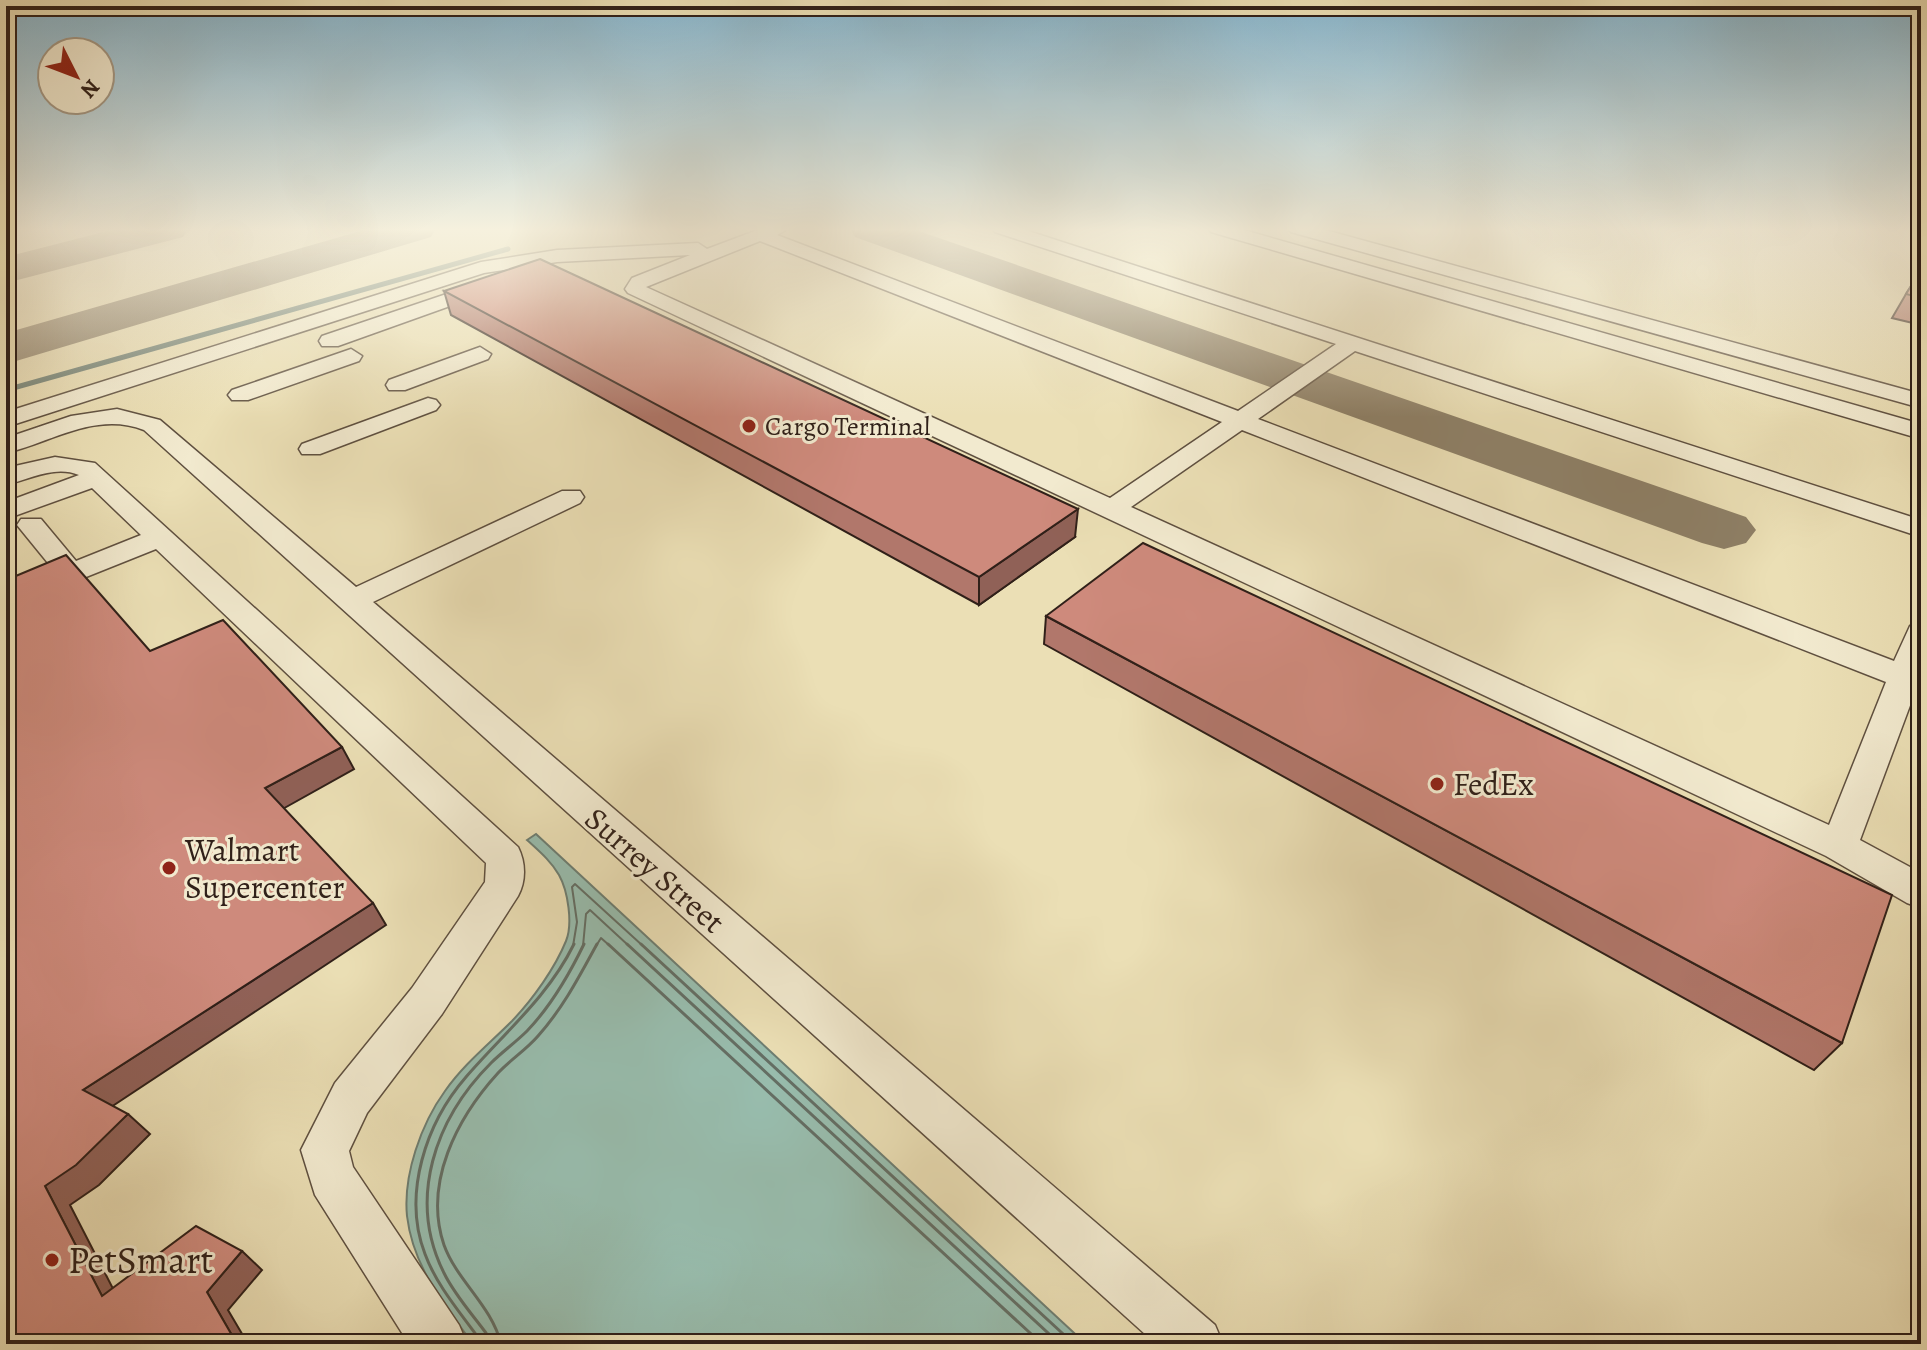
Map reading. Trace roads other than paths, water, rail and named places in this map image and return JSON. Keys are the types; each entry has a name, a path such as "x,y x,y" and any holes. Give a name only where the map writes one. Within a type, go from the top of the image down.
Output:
{"street":[{"path":"6,420 409,291"},
{"path":"330,341 474,291"},
{"path":"639,291 1839,846 1921,892"},
{"path":"903,291 1912,679"},
{"path":"1193,291 1921,529"},
{"path":"1434,291 1921,432"},
{"path":"1524,291 1921,401"},
{"path":"1110,510 1352,343"},
{"path":"397,385 480,354"},
{"path":"240,395 351,356"},
{"path":"311,449 428,405"},
{"name":"Surrey Street","path":"6,446 107,416 140,418 152,425 1196,1344"},
{"path":"6,477 45,464 69,463 86,468 505,858 504,885 427,1001 351,1098 325,1150 332,1178 440,1344"},
{"path":"96,478 15,519 71,573 160,537"},
{"path":"351,601 571,497"},
{"path":"1839,846 1912,679 1921,633"}],"water":[{"path":"536,834 1086,1344 473,1344 423,1268 410,1235 406,1200 411,1167 421,1134 436,1104 460,1072 528,1003 550,972 566,941 569,917 565,890 552,865 527,840"}],"waterway":[{"path":"6,390 358,291"}],"place":[{"name":"Cargo Terminal","path":"749,426"},
{"name":"FedEx","path":"1437,784"},
{"name":"Walmart Supercenter","path":"169,868"},
{"name":"PetSmart","path":"52,1260"}]}
